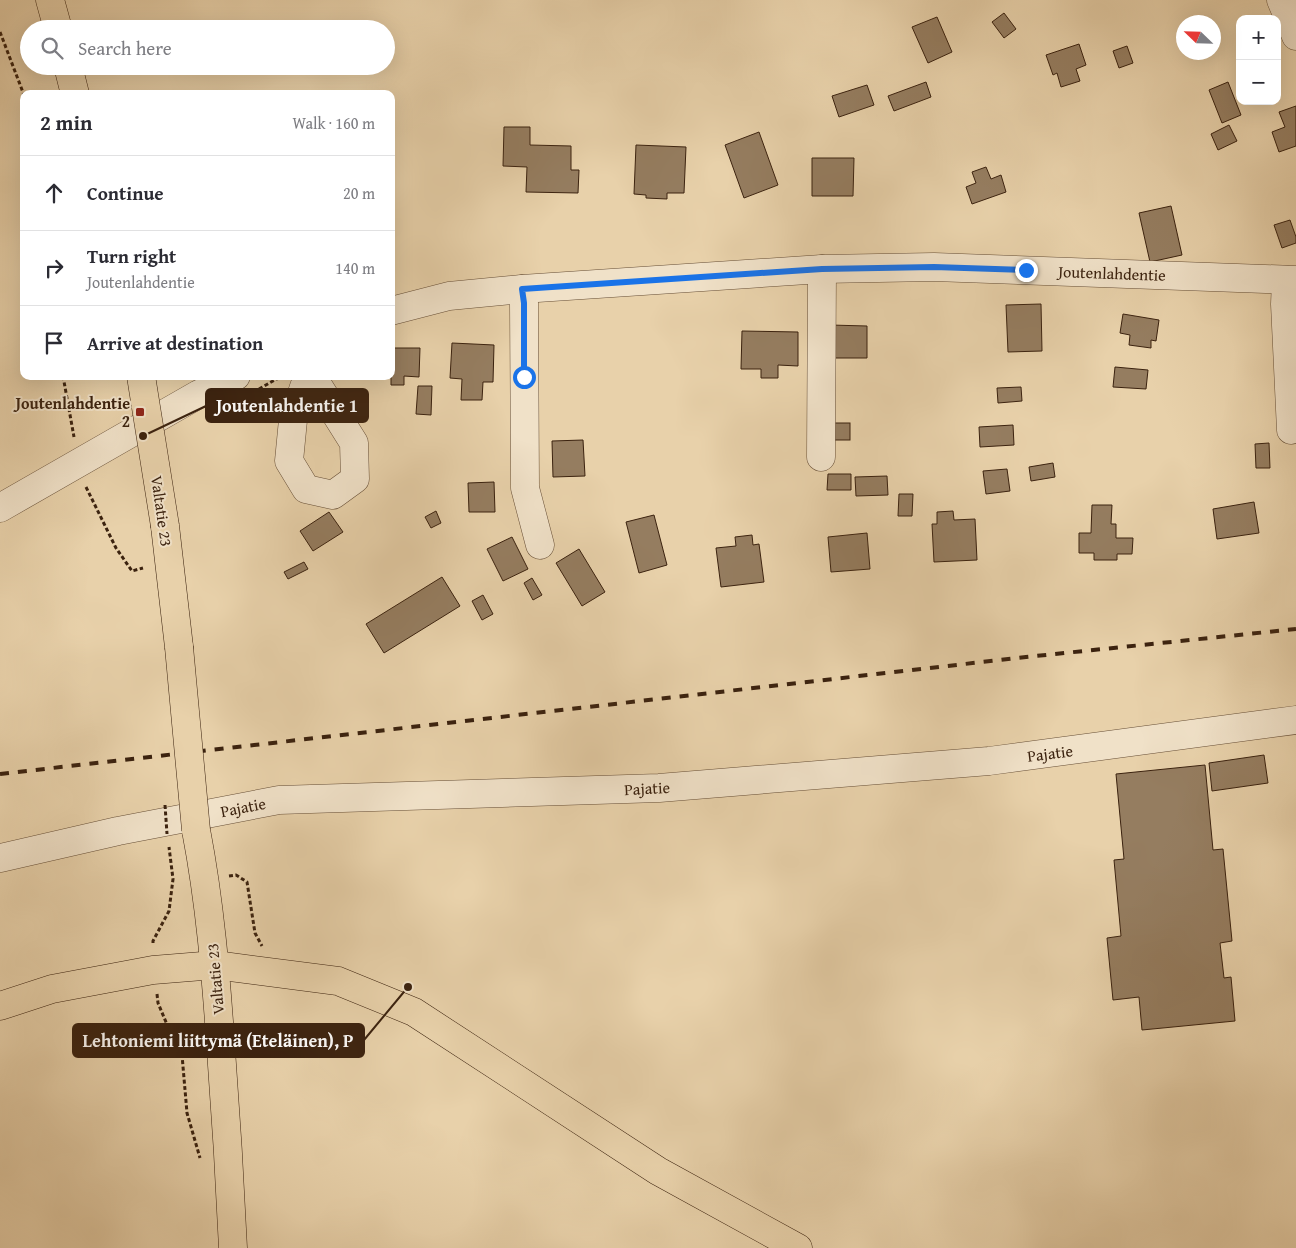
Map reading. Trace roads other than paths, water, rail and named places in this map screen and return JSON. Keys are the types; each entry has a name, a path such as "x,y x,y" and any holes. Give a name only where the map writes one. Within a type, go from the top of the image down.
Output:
{"highway":[{"path":"50,0 56,20"},
{"path":"70,75 74,90"},
{"name":"Valtatie 23","path":"142,380 165,526 179,647 196,830 205,878 215,965 230,1176 233,1248"},
{"path":"0,1006 52,989 153,970 215,965 338,980 414,1012 658,1171 798,1248"}],"street":[{"path":"1281,0 1296,36"},
{"name":"Joutenlahdentie","path":"395,310 448,296 522,289 822,269 934,267 1291,280"},
{"path":"822,269 822,456"},
{"path":"1291,280 1285,304 1291,430"},
{"path":"522,289 524,303 525,488 540,545"},
{"path":"0,508 199,394 228,380"},
{"name":"Pajatie","path":"0,858 118,831 279,800 679,786 989,761 1296,720"}],"railway":[{"path":"0,774 1026,657 1296,629"}],"place":[{"name":"Joutenlahdentie 2","path":"140,412"},
{"name":"Joutenlahdentie 1","path":"143,436"},
{"name":"Lehtoniemi liittymä (Eteläinen), P","path":"408,987"}]}
